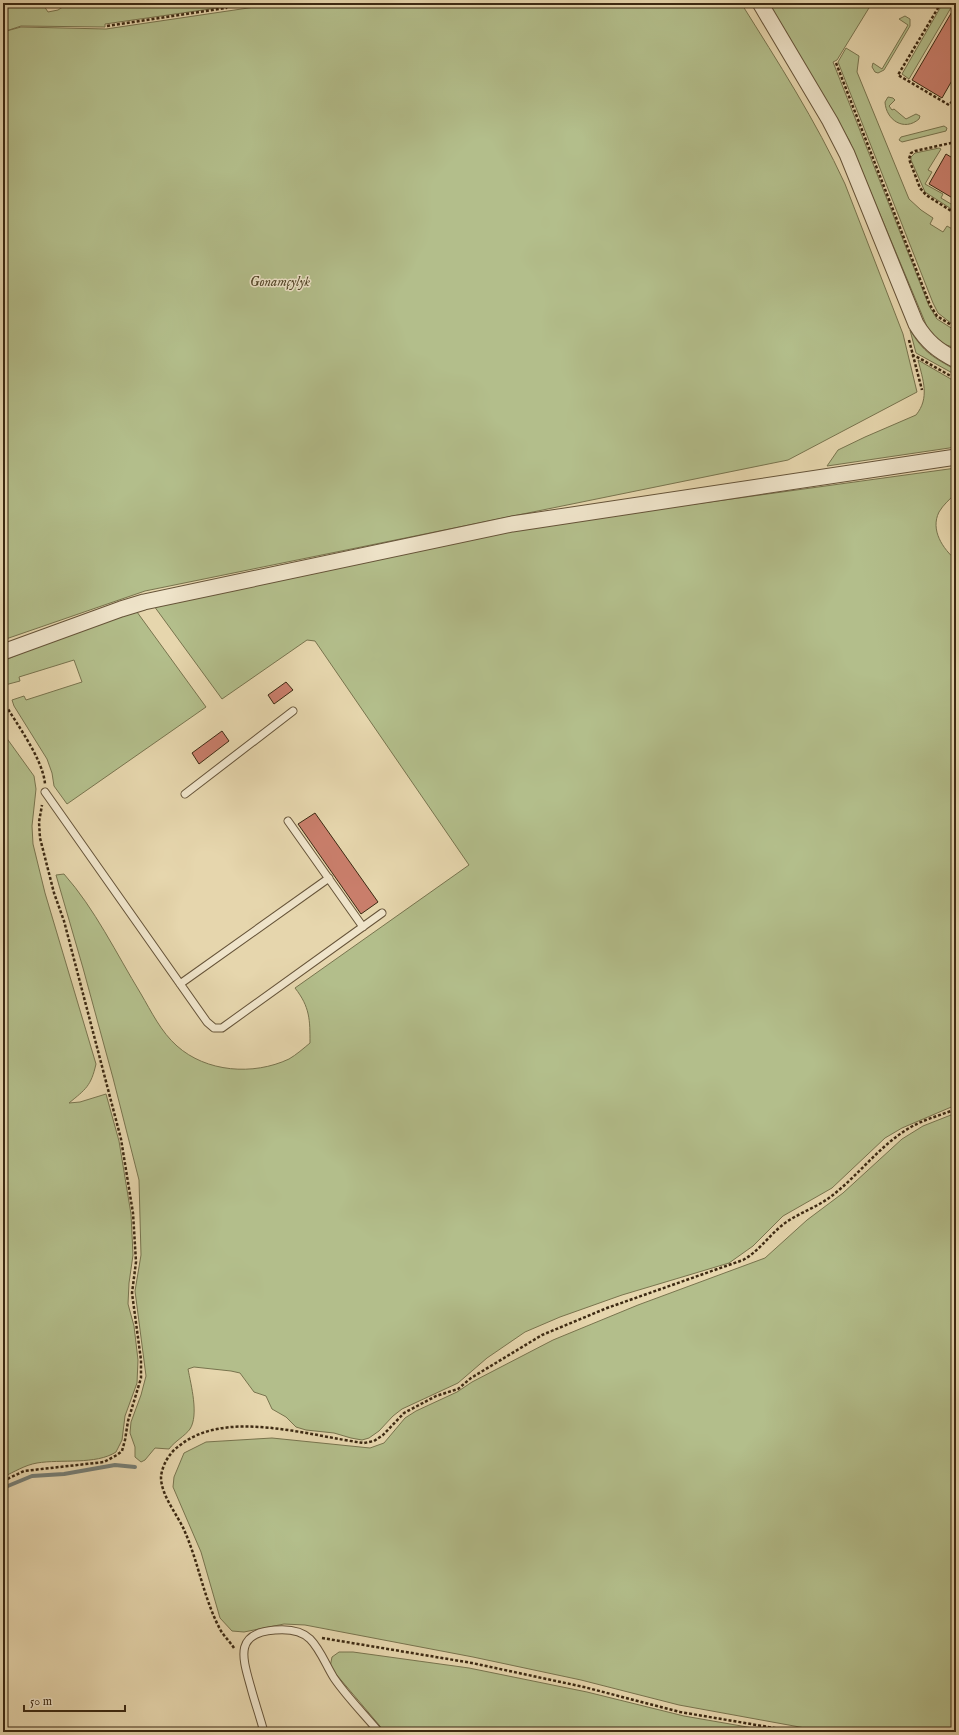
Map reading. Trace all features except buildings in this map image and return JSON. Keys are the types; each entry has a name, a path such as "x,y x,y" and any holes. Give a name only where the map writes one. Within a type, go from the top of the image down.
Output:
{"street":[{"path":"760,3 830,122 847,154 916,324 924,337 933,346 956,360"},
{"path":"3,652 122,608 144,602 512,524 956,457"}],"lane":[{"path":"185,794 293,711"},
{"path":"45,792 180,984 209,1024 214,1028 220,1029 382,913"},
{"path":"288,821 364,927"},
{"path":"180,984 329,878"},
{"path":"264,1732 243,1653 248,1642 253,1636 260,1632 282,1630 295,1631 305,1635 316,1647 335,1679 379,1732"}],"path":[{"path":"107,26 226,8 228,4 246,3"},
{"path":"941,3 898,75 949,105 956,97"},
{"path":"836,63 930,305 937,316 956,328"},
{"path":"956,146 951,143 911,153 908,159 920,188 926,195 956,214"},
{"path":"907,333 922,390"},
{"path":"912,355 956,378"},
{"path":"3,701 41,769 45,792 39,822 40,838 82,988 121,1139 133,1213 136,1262 132,1293 141,1360 141,1378 128,1421 122,1451 104,1462 24,1471 3,1481"},
{"path":"244,1659 222,1633 210,1610 197,1564 185,1531 164,1492 161,1476 166,1462 172,1451 189,1437 202,1431 222,1428 264,1427 364,1443 374,1441 383,1435 404,1413 436,1396 458,1389 471,1378 542,1335 607,1308 743,1260 752,1255 775,1231 788,1221 826,1200 905,1130 919,1122 956,1109"},
{"path":"305,1635 472,1663 584,1687 680,1712 798,1732"}],"green space":[{"path":"3,3 42,3 48,12 58,10 69,3 223,3 224,7 105,24 105,27 21,26 3,32"},
{"name":"Gonamçylyk","path":"282,3 741,3 783,70 822,137 845,184 903,334 917,392 788,460 145,591 3,640 3,32 21,27 106,29"},
{"path":"769,3 872,3 837,60 833,62 929,306 937,319 956,331 956,348 943,344 930,334 849,140"},
{"path":"943,3 956,3 956,7 952,6 909,79 902,74"},
{"path":"905,16 910,19 910,26 884,70 878,73 875,72 872,67 873,63 882,69 908,25 899,19"},
{"path":"846,48 859,56 857,72 909,199 933,218 930,224 943,232 947,226 956,231 956,298 951,307 956,310 956,327 938,313 933,303 838,62"},
{"path":"888,97 895,100 889,106 892,110 894,109 906,119 916,114 920,116 919,119 913,123 902,124 892,119 886,108 885,102"},
{"path":"944,126 947,128 946,131 902,142 899,140 901,137"},
{"path":"939,148 941,149 928,170 932,172 925,184 943,194 941,198 956,207 956,212 925,192 911,160 911,157 915,153"},
{"path":"910,330 920,344 930,354 956,370 956,375 916,353"},
{"path":"918,360 956,382 956,447 827,466 838,450 916,415 923,402 924,395 923,382"},
{"path":"956,468 956,493 939,512 936,526 939,539 951,556 956,560 956,1105 902,1128 885,1138 832,1188 783,1216 753,1246 729,1263 622,1295 560,1317 525,1332 487,1358 458,1383 402,1409 379,1431 369,1438 362,1440 334,1433 306,1430 296,1427 286,1417 272,1409 266,1396 254,1392 240,1373 194,1367 188,1369 194,1408 193,1423 190,1429 169,1449 155,1448 145,1460 141,1462 135,1457 135,1447 130,1433 131,1422 146,1376 135,1291 141,1255 139,1180 113,1078 56,875 64,874 86,902 157,1021 171,1040 189,1055 202,1061 230,1069 245,1069 260,1068 289,1059 310,1043 308,1014 304,1001 295,988 469,865 315,641 307,640 222,699 154,606 514,529"},
{"path":"137,612 206,707 67,804 54,786 52,773 47,759 14,706 12,700 24,696 26,700 82,682 74,660 19,677 20,681 5,685 3,681 3,661 73,631"},
{"path":"3,733 34,776 36,789 32,826 33,844 45,893 96,1064 90,1082 80,1094 69,1103 80,1102 106,1094 119,1141 131,1214 133,1255 128,1304 134,1326 138,1360 137,1383 125,1416 122,1440 116,1452 99,1459 37,1463 24,1467 3,1477"},
{"path":"956,1113 956,1732 827,1732 679,1705 581,1680 473,1657 305,1625 284,1624 244,1632 232,1631 220,1618 201,1552 173,1487 174,1477 184,1453 206,1442 272,1438 370,1448 384,1443 405,1418 416,1411 457,1392 472,1382 553,1340 638,1305 765,1258 807,1220 843,1193 902,1139 923,1126"},
{"path":"339,1652 353,1652 469,1668 587,1692 684,1716 776,1732 385,1732 330,1667 332,1657"}],"waterway":[{"path":"3,1488 32,1476 64,1474 115,1465 135,1467"}]}
